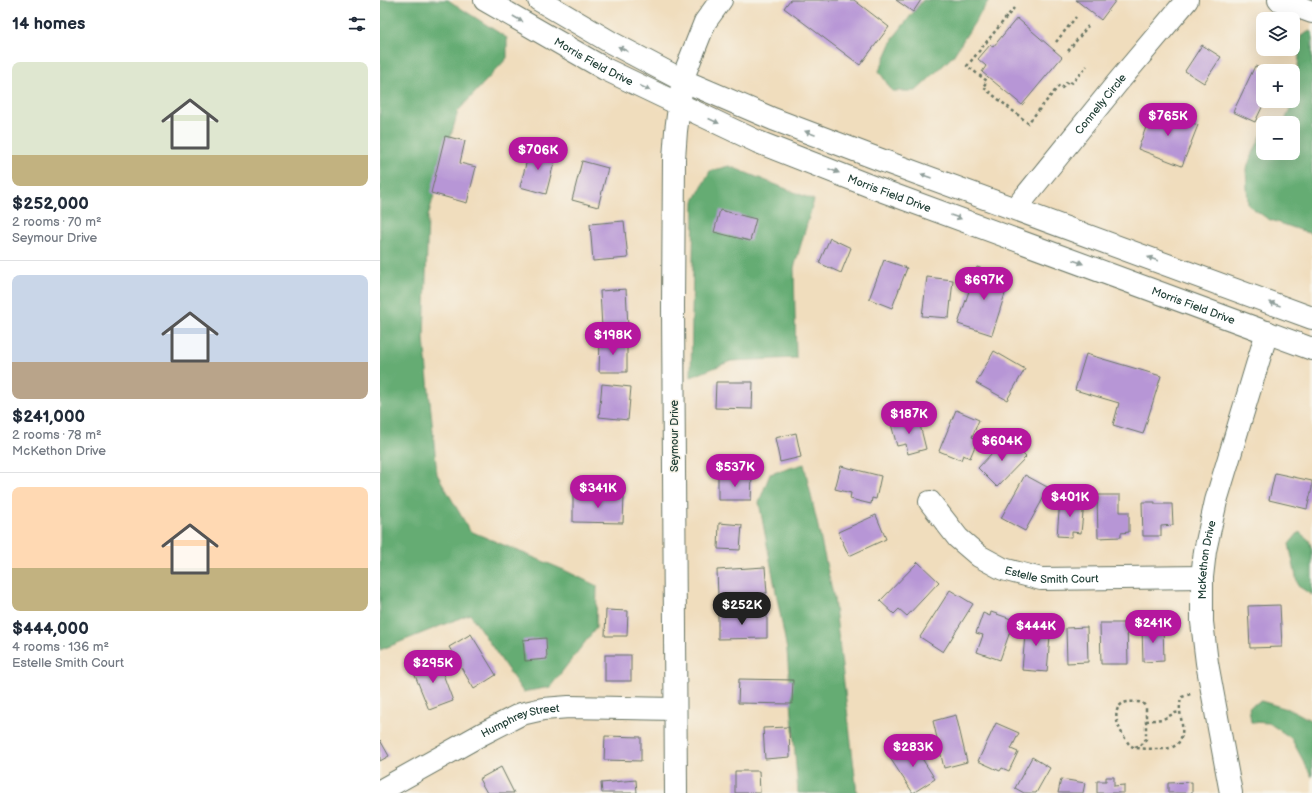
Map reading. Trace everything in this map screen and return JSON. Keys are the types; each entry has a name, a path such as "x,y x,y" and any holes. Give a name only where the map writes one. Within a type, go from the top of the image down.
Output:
{"street":[{"name":"Morris Field Drive","path":"485,0 605,69 758,142 868,185 1312,349"},
{"path":"539,0 612,43 682,80 773,119 1312,318"},
{"name":"Seymour Drive","path":"676,793 673,315 674,175 676,130 682,80 705,22 722,0"},
{"name":"Connelly Circle","path":"1016,208 1187,0"},
{"path":"1279,0 1312,12"},
{"name":"McKethon Drive","path":"1231,793 1207,663 1202,622 1202,577 1205,550 1216,501 1267,332"},
{"name":"Estelle Smith Court","path":"930,502 958,538 979,556 1003,569 1041,579 1202,577"},
{"name":"Humphrey Street","path":"380,791 521,714 542,709 569,707 676,709"}],"path":[{"path":"1014,8 967,66 987,81 982,87 1028,123 1060,86 1062,88 1068,81 1072,84 1087,66"},
{"path":"1056,42 1076,17"},
{"path":"1068,51 1088,26"},
{"path":"1135,747 1141,745 1146,739 1146,708 1141,702 1132,701 1120,706 1116,712 1118,727 1130,745 1135,747 1166,749 1174,747 1182,734 1180,701 1182,697 1193,693"},
{"path":"1146,721 1163,719 1180,712"}],"green space":[{"path":"380,0 448,0 507,38 507,58 458,111 428,216 424,339 437,474 470,531 564,570 597,586 596,628 550,687 523,692 470,614 380,650"},
{"path":"923,0 989,0 953,56 916,91 892,91 879,71 894,37"},
{"path":"1310,31 1312,32 1312,234 1268,219 1248,205 1246,169 1256,147 1256,160 1300,160 1300,116 1287,116 1290,108 1300,108 1300,64 1298,64 1301,36"},
{"path":"729,166 814,200 794,268 796,358 731,361 691,377 694,201 710,171"},
{"path":"804,464 834,599 857,793 798,793 787,650 759,502 770,474"},
{"path":"1299,532 1309,540 1312,550 1312,595 1298,586 1289,544"},
{"path":"1261,701 1294,711 1312,721 1312,777 1291,738 1269,723 1251,722 1249,707"}],"building":[{"path":"790,0 854,0 889,27 860,65 784,8"},
{"path":"896,0 921,0 913,12"},
{"path":"1076,0 1116,0 1101,20"},
{"path":"1017,18 1062,57 1022,105 982,72 986,66 978,59 990,45 993,47"},
{"path":"1202,45 1221,57 1204,83 1185,71"},
{"path":"1256,66 1256,108 1262,108 1258,116 1256,116 1255,122 1233,112"},
{"path":"1153,108 1198,125 1182,166 1138,149"},
{"path":"445,136 465,141 460,163 476,167 467,203 431,193"},
{"path":"530,148 556,155 546,194 520,187"},
{"path":"582,161 608,168 598,207 572,200"},
{"path":"720,210 756,219 750,241 714,232"},
{"path":"624,221 628,258 593,261 590,224"},
{"path":"830,238 851,248 841,273 819,263"},
{"path":"884,260 907,268 892,308 869,299"},
{"path":"977,267 1010,278 992,335 958,324"},
{"path":"927,277 953,280 949,318 922,316"},
{"path":"626,289 628,327 602,328 600,291"},
{"path":"600,339 627,339 627,372 599,372"},
{"path":"994,351 1025,369 1007,400 976,383"},
{"path":"1086,354 1161,376 1143,434 1113,425 1119,403 1075,390"},
{"path":"716,382 753,382 752,409 715,408"},
{"path":"602,384 631,387 628,420 599,417"},
{"path":"956,410 979,420 972,437 978,439 970,458 963,455 961,460 939,451"},
{"path":"918,417 926,449 908,454 906,444 897,446 891,424"},
{"path":"796,433 801,457 780,462 775,438"},
{"path":"1006,438 1026,457 997,487 978,468"},
{"path":"841,466 881,476 876,499 872,498 871,504 850,499 851,493 835,489"},
{"path":"1275,473 1312,481 1312,488 1307,509 1269,500"},
{"path":"1025,475 1049,488 1025,531 1001,518"},
{"path":"718,476 752,476 751,500 718,500"},
{"path":"573,495 624,496 623,523 573,522"},
{"path":"1097,495 1120,495 1120,512 1129,512 1129,532 1121,533 1121,537 1098,538"},
{"path":"1060,500 1084,503 1081,533 1072,532 1072,537 1057,536"},
{"path":"1142,502 1172,504 1173,525 1161,526 1161,536 1143,536"},
{"path":"876,515 886,539 849,556 838,532"},
{"path":"719,523 742,525 740,550 718,549"},
{"path":"918,562 939,582 907,616 899,609 894,614 880,601"},
{"path":"765,567 767,593 718,596 717,570"},
{"path":"950,590 973,604 943,652 920,637"},
{"path":"1280,605 1282,647 1250,648 1248,606"},
{"path":"606,610 628,611 627,636 605,636"},
{"path":"991,612 1014,620 1000,660 977,652 983,635 976,633 983,613 990,616"},
{"path":"767,613 767,638 718,639 718,614"},
{"path":"1026,622 1051,624 1047,672 1022,670"},
{"path":"1100,623 1127,623 1128,664 1101,664"},
{"path":"1163,626 1164,661 1143,662 1142,627"},
{"path":"1087,627 1088,662 1067,663 1066,628"},
{"path":"471,634 496,675 474,689 449,647"},
{"path":"546,638 547,659 525,661 523,640"},
{"path":"605,655 631,655 631,681 605,681"},
{"path":"437,658 453,701 429,710 412,668"},
{"path":"739,679 793,680 792,704 738,703"},
{"path":"956,715 967,762 944,768 933,721"},
{"path":"996,723 1019,733 1011,749 1018,752 1009,771 1002,768 1000,771 978,761"},
{"path":"789,727 790,757 765,759 763,728"},
{"path":"605,736 641,737 641,761 604,760"},
{"path":"380,740 389,756 380,761"},
{"path":"913,744 935,779 913,793 890,758"},
{"path":"1032,757 1050,768 1036,793 1024,793 1015,788"},
{"path":"501,767 514,793 487,793 479,779"},
{"path":"735,771 759,771 760,793 735,793"},
{"path":"1106,777 1114,777 1114,786 1124,785 1124,793 1097,793 1097,781 1106,781"},
{"path":"1061,779 1085,783 1083,793 1058,793"},
{"path":"636,780 637,793 602,793 601,783"},
{"path":"1192,782 1192,793 1168,793 1168,783"}]}
